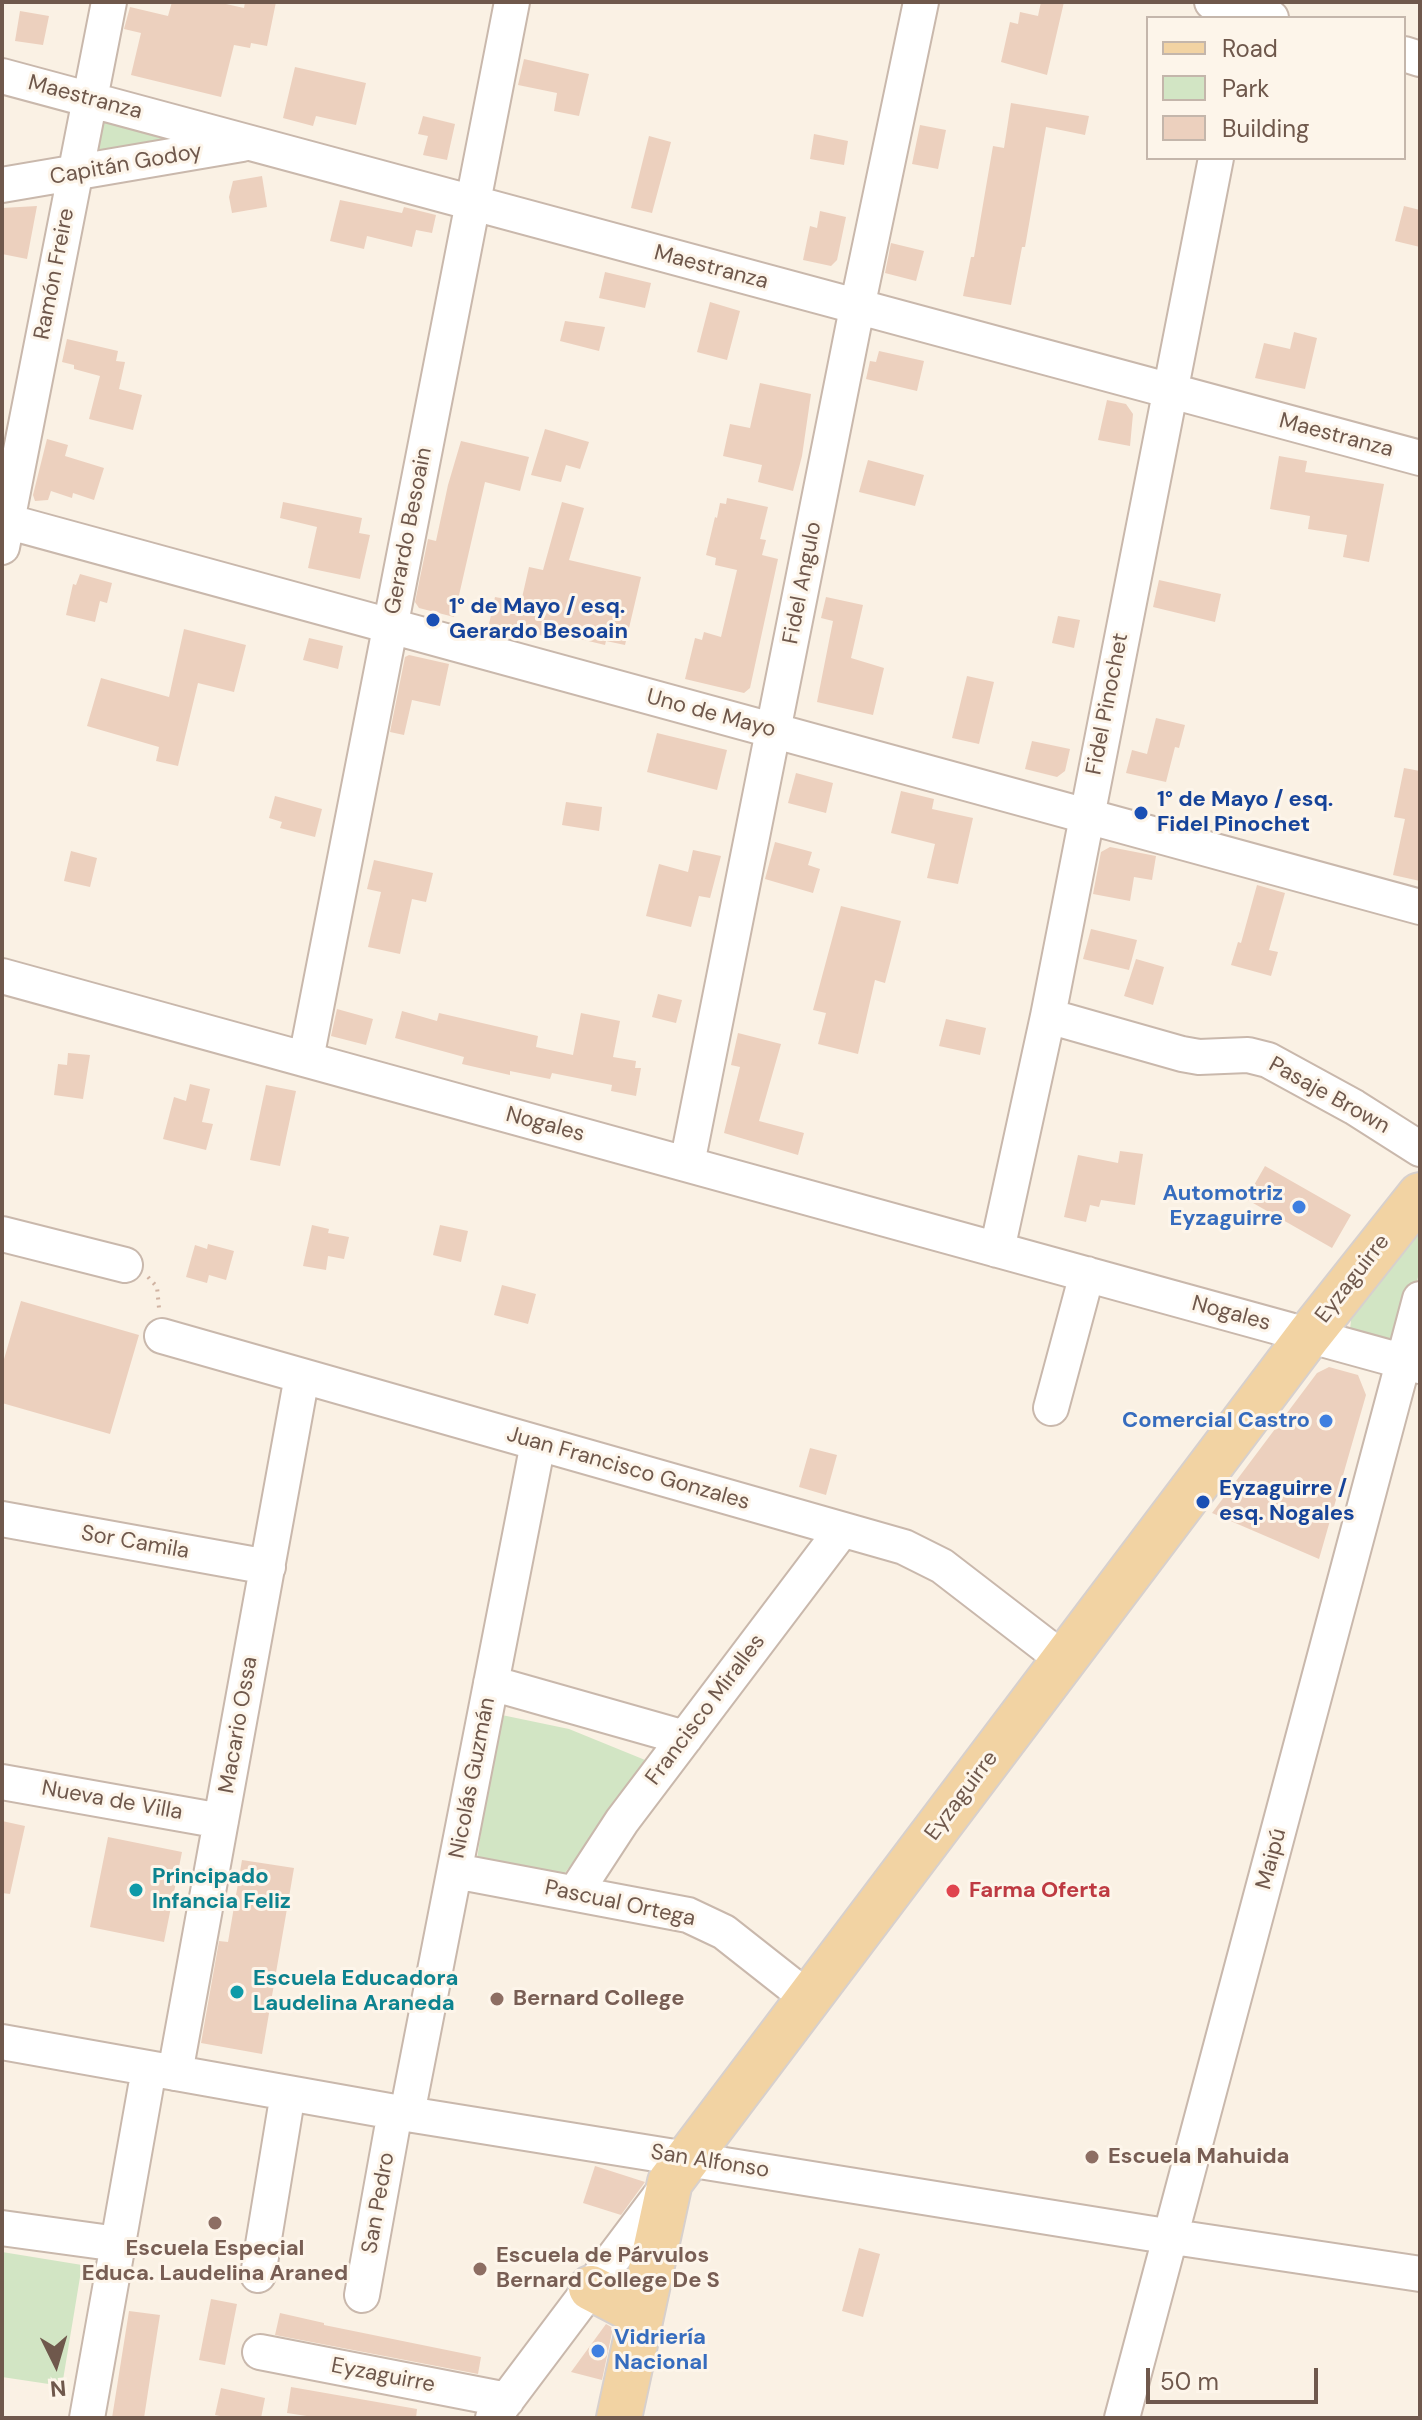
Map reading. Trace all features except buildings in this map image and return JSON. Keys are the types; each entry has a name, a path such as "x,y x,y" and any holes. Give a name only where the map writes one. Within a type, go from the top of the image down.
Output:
{"main road":[{"name":"Eyzaguirre","path":"679,2170 1309,1335 1420,1195"},
{"path":"619,2418 641,2314 679,2170"},
{"path":"591,2288 641,2314"}],"street":[{"name":"Ramón Freire","path":"4,530 109,2"},
{"name":"Gerardo Besoain","path":"306,1059 512,2"},
{"name":"Fidel Angulo","path":"687,1164 921,2"},
{"path":"1212,2 1252,12"},
{"name":"Maestranza","path":"2,76 1420,458"},
{"name":"Capitán Godoy","path":"2,185 250,143"},
{"name":"Fidel Pinochet","path":"997,1250 1048,1016 1216,160"},
{"name":"Uno de Mayo","path":"4,530 390,626 1420,907"},
{"name":"Nogales","path":"2,976 1412,1364"},
{"name":"Pasaje Brown","path":"1048,1016 1182,1054 1199,1057 1248,1055 1268,1060 1354,1107 1420,1149"},
{"path":"2,1234 125,1265"},
{"path":"1051,1408 1087,1274"},
{"name":"Maipú","path":"1122,2418 1412,1364 1420,1299"},
{"name":"Juan Francisco Gonzales","path":"162,1336 904,1547 929,1558 1064,1660"},
{"name":"Macario Ossa","path":"87,2418 118,2244 221,1821 302,1376"},
{"name":"Nicolás Guzmán","path":"401,2113 455,1871 538,1443"},
{"name":"Sor Camila","path":"2,1519 268,1567"},
{"name":"Francisco Miralles","path":"575,1893 606,1843 842,1530"},
{"path":"491,1683 685,1738"},
{"name":"Nueva de Villa","path":"2,1782 221,1821"},
{"name":"Pascual Ortega","path":"455,1871 680,1913 704,1921 724,1932 809,1999"},
{"name":"San Alfonso","path":"2,2042 401,2113 679,2170 1420,2274"},
{"path":"258,2275 288,2093"},
{"name":"San Pedro","path":"362,2295 401,2113"},
{"name":"Eyzaguirre","path":"260,2352 500,2409 679,2170"},
{"path":"2,2228 118,2244"}],"path":[{"path":"125,1265 142,1272 157,1287 159,1315 154,1332 162,1336"}],"green space":[{"path":"104,114 181,136 96,162 95,121"},
{"path":"1420,1224 1420,1269 1404,1333 1398,1342 1350,1330 1351,1320"},
{"path":"497,1714 569,1729 650,1762 564,1874 477,1860"},
{"path":"2,2252 82,2265 62,2386 2,2377"}],"place":[{"name":"1° de Mayo / esq. Gerardo Besoain","path":"433,620"},
{"name":"1° de Mayo / esq. Fidel Pinochet","path":"1141,813"},
{"name":"Automotriz Eyzaguirre","path":"1299,1207"},
{"name":"Comercial Castro","path":"1326,1421"},
{"name":"Eyzaguirre / esq. Nogales","path":"1203,1502"},
{"name":"Principado Infancia Feliz","path":"136,1890"},
{"name":"Farma Oferta","path":"953,1891"},
{"name":"Escuela Educadora Laudelina Araneda","path":"237,1992"},
{"name":"Bernard College","path":"497,1999"},
{"name":"Escuela Mahuida","path":"1092,2157"},
{"name":"Escuela Especial Educa. Laudelina Araned","path":"215,2223"},
{"name":"Escuela de Párvulos Bernard College De S","path":"480,2269"},
{"name":"Vidriería Nacional","path":"598,2351"}]}
